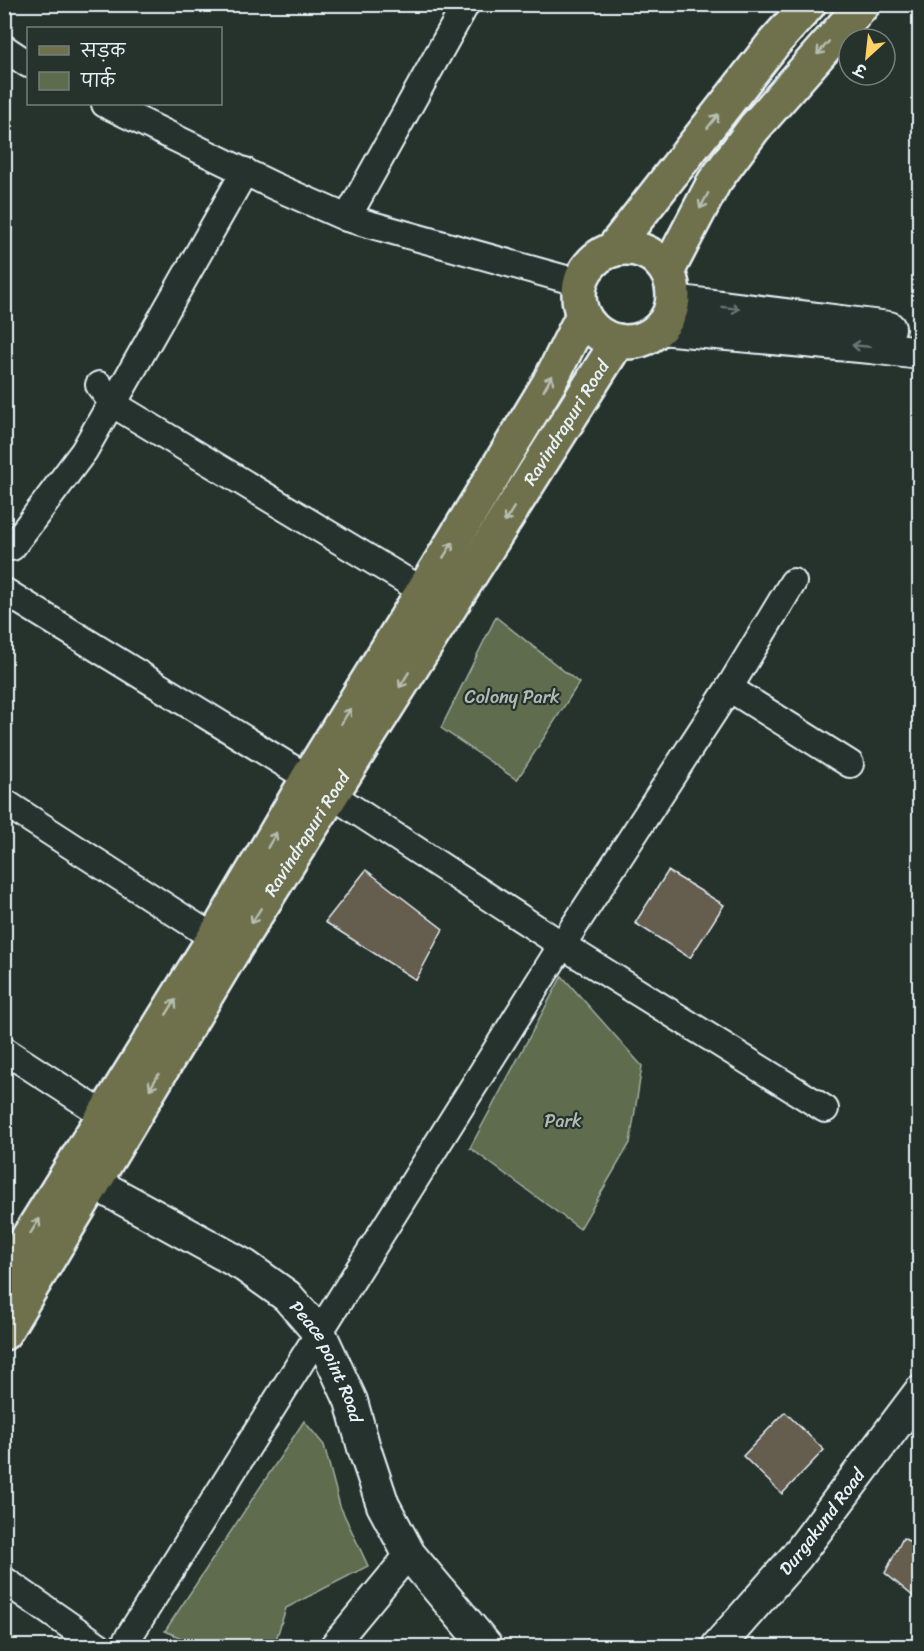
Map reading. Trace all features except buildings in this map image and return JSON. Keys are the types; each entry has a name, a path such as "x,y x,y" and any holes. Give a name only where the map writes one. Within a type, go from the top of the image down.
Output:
{"main road":[{"path":"612,250 774,43 809,4"},
{"path":"666,300 657,260 643,251 627,248 612,250 597,257 587,269 582,299 592,327 604,336 618,341 633,341 648,337 666,300 714,182 754,128 862,4"},
{"name":"Ravindrapuri Road","path":"4,1276 82,1176 231,954 423,591 549,383 582,299"},
{"name":"Ravindrapuri Road","path":"4,1333 82,1176 104,1115 214,938 320,787 618,341"}],"street":[{"path":"347,218 466,4"},
{"path":"4,48 27,63"},
{"path":"107,105 347,218 582,299"},
{"path":"12,547 84,451 105,414 106,394 245,171"},
{"path":"666,300 920,331"},
{"path":"666,300 871,347 920,353"},
{"path":"106,394 423,591"},
{"path":"123,1647 562,945 729,688 793,582"},
{"path":"4,591 320,787 562,945 825,1109"},
{"path":"729,688 850,764"},
{"path":"4,802 214,938"},
{"path":"4,1050 104,1115"},
{"name":"Peace point Road","path":"82,1176 245,1266 287,1296 320,1334 351,1401 383,1505 409,1554 486,1647"},
{"name":"Durgakund Road","path":"718,1647 796,1557 920,1392"},
{"path":"333,1647 409,1554"},
{"path":"4,1580 99,1647"}],"green space":[{"name":"Colony Park","path":"496,617 579,683 517,780 441,728"},
{"name":"Park","path":"562,976 642,1066 630,1143 580,1229 470,1148"},
{"path":"304,1421 324,1445 340,1506 368,1566 286,1608 274,1646 200,1646 165,1631"}]}
